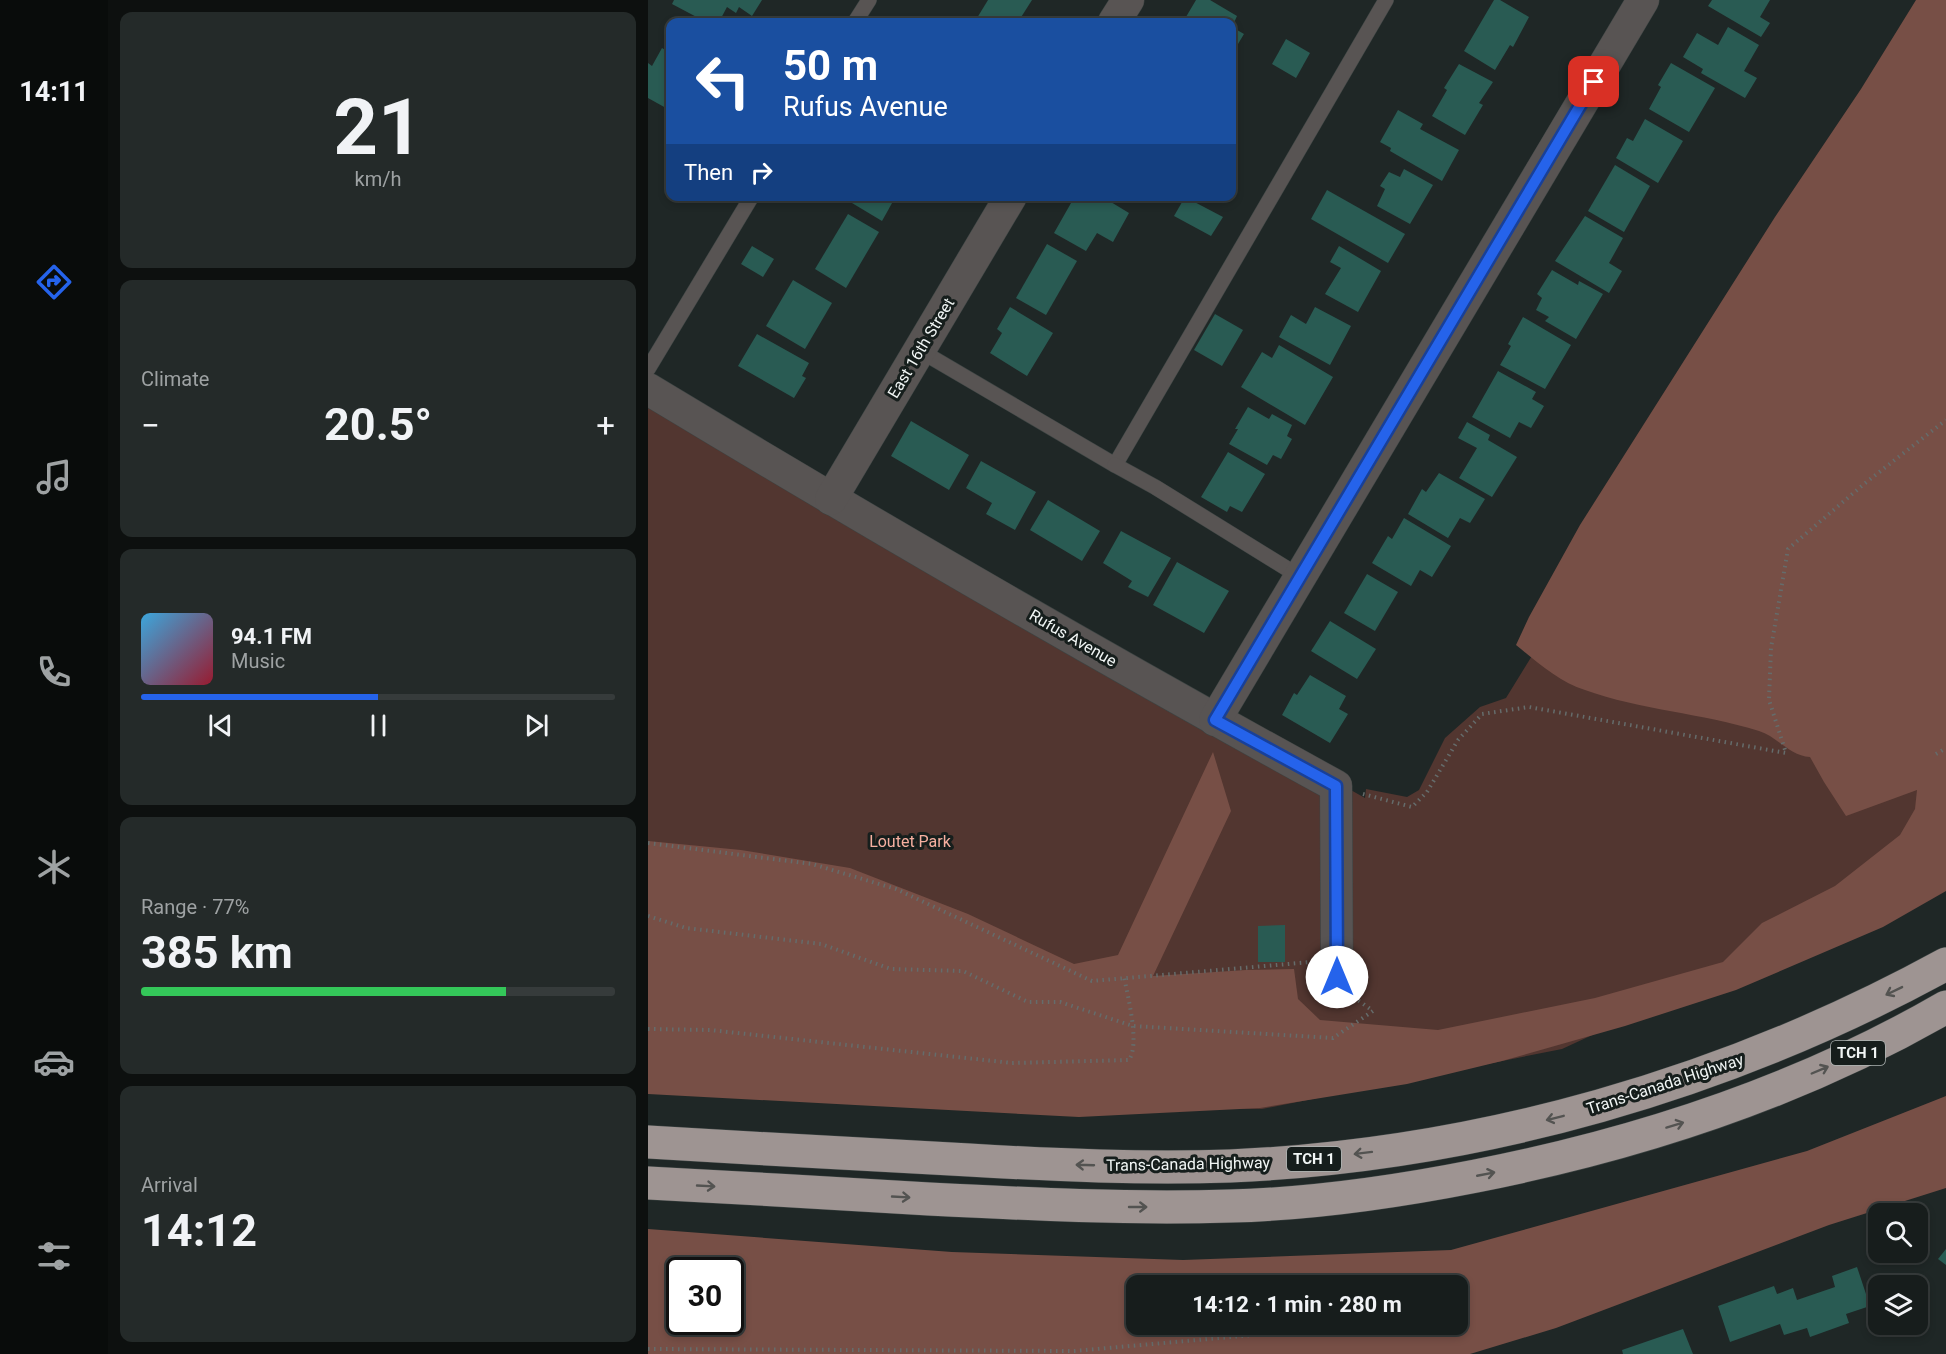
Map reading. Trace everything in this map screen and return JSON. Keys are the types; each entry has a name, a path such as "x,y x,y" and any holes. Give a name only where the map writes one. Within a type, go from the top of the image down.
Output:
{"highway":[{"name":"Trans-Canada Highway","path":"648,1142 1041,1164 1138,1167 1231,1166 1327,1158 1421,1146 1597,1108 1671,1085 1831,1022 1946,964"},
{"name":"TCH 1","path":"648,1183 1137,1208 1233,1206 1331,1199 1429,1185 1525,1166 1607,1146 1683,1123 1766,1093 1848,1058 1946,1007"}],"street":[{"path":"1117,18 1128,0"},
{"path":"1215,720 1643,0"},
{"name":"East 16th Street","path":"831,499 1008,201"},
{"name":"Rufus Avenue","path":"648,389 831,499 1215,720 1336,786"},
{"path":"1336,786 1337,977"}],"lane":[{"path":"857,18 868,0"},
{"path":"1115,465 1386,0"},
{"path":"648,369 749,201"},
{"path":"920,350 1155,487 1299,576"}],"path":[{"path":"1336,786 1412,807 1427,792 1458,740 1482,714 1529,707 1786,753 1769,700 1771,648 1788,549 1864,484 1946,420"},
{"path":"1936,754 1946,748"},
{"path":"648,843 812,864 896,889 1092,981 1323,961 1354,998 1373,1011 1333,1038 1133,1026 1060,1002 1028,1002 963,971 891,969 821,944 686,928 648,916"},
{"path":"648,1029 710,1030 1012,1063 1129,1060 1133,1055 1133,1026 1124,977"},
{"path":"648,1349 1074,1351 1254,1335"}],"green space":[{"name":"Loutet Park","path":"1936,0 1946,0 1946,872 1562,1049 1262,1109 902,1103 648,1090 648,394 1365,798 1366,789 1407,797 1419,790 1445,738 1480,707 1506,698"}],"shaded area":[{"path":"1916,0 1946,0 1946,891 1883,927 1736,990 1625,1026 1502,1061 1407,1084 1260,1108 1079,1117 648,1094 648,841 741,850 850,868 968,914 1074,964 1118,955 1213,752 1231,811 1153,976 1294,969 1298,999 1320,1020 1438,1030 1595,998 1723,962 1762,923 1835,886 1900,835 1915,809 1917,790 1846,816 1810,757 1796,753 1766,734 1737,725 1627,702 1585,690 1557,677 1516,645 1580,525"},
{"path":"1946,1096 1946,1188 1899,1203 1868,1203 1868,1213 1829,1225 1556,1328 1470,1354 648,1354 648,1229 952,1252 1183,1260 1451,1250 1807,1151"}],"building":[{"path":"674,0 762,0 752,16 739,7 736,13 727,7 721,18 698,18 672,4"},
{"path":"988,0 1032,0 1021,18 977,18"},
{"path":"1196,0 1210,0 1237,16 1236,18 1185,18"},
{"path":"1494,0 1500,0 1529,17 1513,47 1510,45 1495,70 1464,51"},
{"path":"1712,0 1770,0 1760,17 1770,23 1761,37 1708,6"},
{"path":"1728,27 1759,45 1744,71 1757,78 1745,98 1701,73 1703,69 1683,57 1697,33 1718,45"},
{"path":"1236,29 1244,34 1236,47"},
{"path":"1286,39 1310,53 1296,78 1272,64"},
{"path":"662,48 666,50 666,108 648,98 648,63 652,66"},
{"path":"1671,63 1715,88 1689,132 1649,109 1661,87 1658,85"},
{"path":"1459,64 1493,82 1479,103 1483,105 1465,135 1432,116 1447,90 1444,88"},
{"path":"1398,110 1423,124 1420,129 1459,150 1442,181 1390,151 1391,148 1380,142"},
{"path":"1645,119 1683,141 1658,183 1616,158 1627,138 1633,141"},
{"path":"1615,165 1650,186 1624,232 1588,211"},
{"path":"1404,169 1433,185 1410,224 1377,206 1385,189 1380,186 1389,172 1400,177"},
{"path":"1327,190 1405,234 1388,263 1311,219"},
{"path":"849,201 893,201 882,221"},
{"path":"1072,201 1109,201 1129,213 1113,242 1097,233 1086,251 1054,233"},
{"path":"1183,201 1193,201 1223,217 1211,236 1174,216"},
{"path":"848,214 879,232 846,288 815,269"},
{"path":"1585,216 1623,238 1609,263 1622,271 1609,293 1555,261"},
{"path":"1047,244 1077,261 1046,315 1016,298"},
{"path":"752,246 774,259 763,277 741,264"},
{"path":"1339,246 1381,271 1358,312 1325,294 1341,268 1330,262"},
{"path":"1552,270 1578,285 1579,281 1603,294 1576,339 1545,321 1549,317 1536,310 1542,298 1537,294"},
{"path":"793,280 832,303 805,349 766,326"},
{"path":"1010,307 1053,333 1027,376 990,353 1002,333 997,329"},
{"path":"1315,307 1351,326 1330,365 1279,337 1291,315 1306,324"},
{"path":"1215,314 1243,330 1222,366 1194,350"},
{"path":"1523,317 1571,345 1545,389 1500,365 1511,346 1508,344"},
{"path":"757,334 809,363 802,376 806,378 794,398 738,366"},
{"path":"1279,345 1333,377 1305,425 1241,387 1262,352 1272,358"},
{"path":"1498,371 1536,392 1532,399 1544,406 1531,428 1519,422 1510,438 1472,417"},
{"path":"1248,407 1269,419 1272,414 1292,425 1287,436 1292,439 1281,459 1273,455 1267,465 1229,444"},
{"path":"911,421 969,455 949,490 891,456"},
{"path":"1467,422 1490,435 1488,440 1517,457 1492,497 1459,478 1477,448 1458,438"},
{"path":"1228,452 1265,474 1242,512 1230,506 1227,512 1201,497"},
{"path":"981,461 1036,492 1015,530 986,514 992,503 966,488"},
{"path":"1439,473 1485,499 1470,523 1460,518 1448,538 1408,514 1422,489 1426,492"},
{"path":"1048,500 1100,531 1082,561 1030,530"},
{"path":"1404,518 1451,546 1432,577 1420,570 1411,586 1372,563 1388,536 1392,539"},
{"path":"1121,531 1171,558 1148,597 1128,587 1132,581 1103,563"},
{"path":"1177,562 1229,591 1204,633 1153,605"},
{"path":"1367,574 1398,592 1375,631 1344,613"},
{"path":"1330,621 1376,649 1357,679 1311,651"},
{"path":"1310,675 1346,696 1339,709 1348,714 1330,743 1282,715 1294,693 1297,695"},
{"path":"1285,925 1285,962 1258,962 1258,926"},
{"path":"1946,1249 1946,1265 1938,1259"},
{"path":"1857,1267 1868,1307 1846,1314 1849,1323 1810,1337 1807,1328 1784,1335 1780,1324 1730,1342 1718,1306 1774,1286 1777,1294 1793,1288 1797,1300 1835,1287 1832,1276"},
{"path":"1683,1329 1693,1354 1623,1354 1622,1350"}],"route":[{"path":"1337,977 1336,786 1215,720 1594,82"}]}
